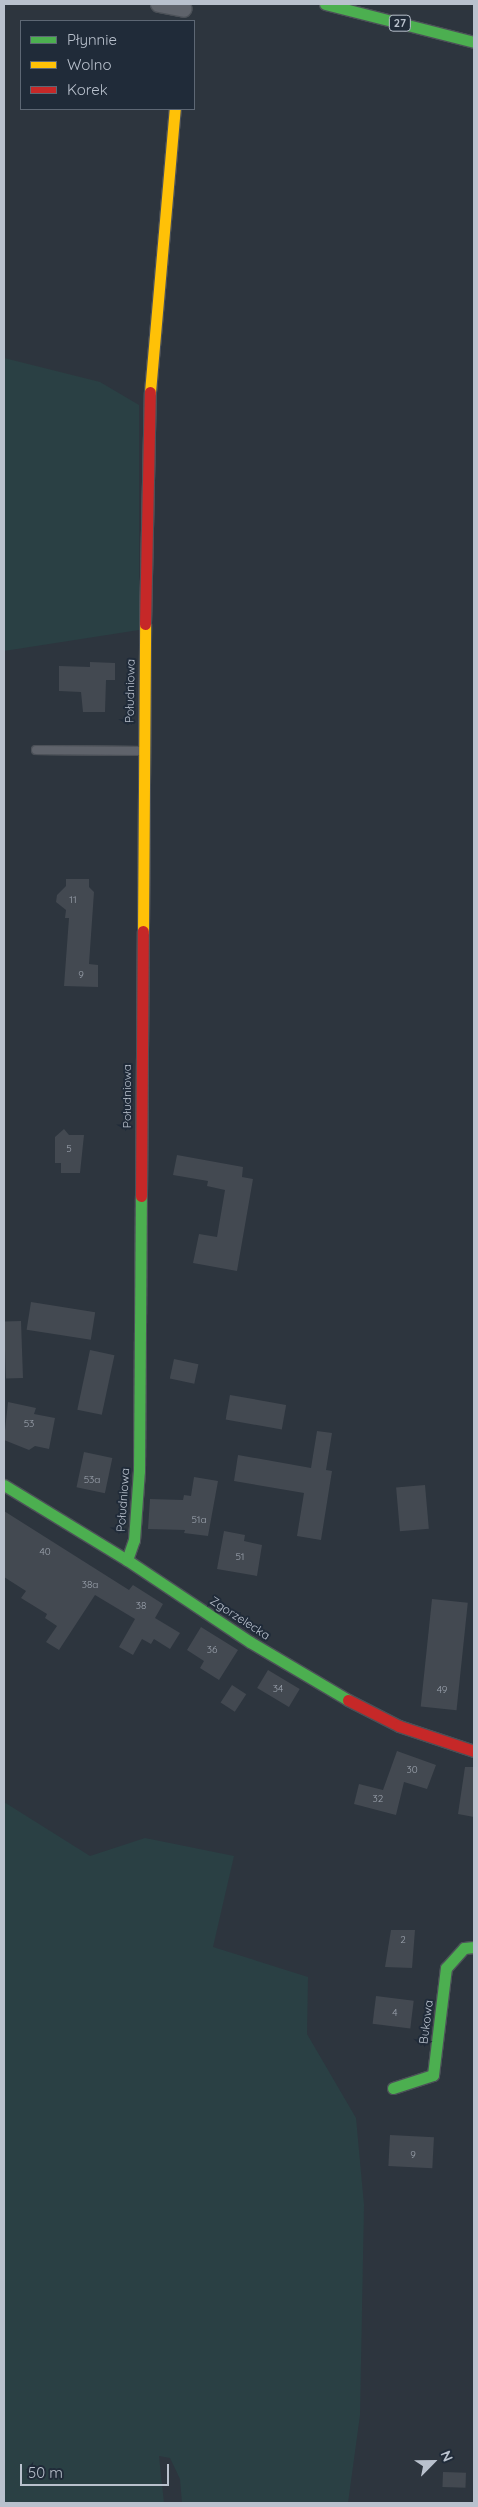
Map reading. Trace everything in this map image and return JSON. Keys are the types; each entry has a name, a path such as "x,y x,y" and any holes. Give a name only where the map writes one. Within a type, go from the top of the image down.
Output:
{"street":[{"path":"159,4 184,11"},
{"name":"27","path":"325,4 474,42"},
{"name":"Południowa","path":"127,1560 134,1540 139,1471 145,631 150,389 175,110"},
{"name":"Zgorzelecka","path":"4,1485 127,1560 250,1642 343,1697 399,1726 474,1751"},
{"name":"Bukowa","path":"393,2088 433,2074 446,1968 464,1948 474,1948"}],"lane":[{"path":"36,750 144,751"}],"green space":[{"path":"4,358 100,382 139,405 139,630 4,651"},
{"path":"4,1802 90,1856 145,1838 234,1856 213,1947 308,1977 307,2034 356,2118 364,2205 360,2415 348,2503 182,2503 180,2479 170,2458 159,2456 164,2503 4,2503"}],"building":[{"path":"90,662 115,663 115,680 106,680 105,712 83,712 81,692 59,691 59,666 90,667"},
{"path":"66,879 89,879 89,887 94,892 89,964 98,965 98,987 64,986 69,918 65,918 66,910 56,902 57,895 66,886"},
{"path":"64,1129 69,1135 84,1135 80,1173 61,1173 61,1163 55,1163 55,1137"},
{"path":"177,1155 243,1167 242,1177 253,1179 237,1271 193,1263 199,1234 217,1237 225,1190 207,1186 208,1181 173,1175"},
{"path":"31,1302 95,1312 91,1340 27,1330"},
{"path":"21,1321 23,1378 6,1379 4,1322"},
{"path":"90,1350 114,1355 102,1415 77,1410"},
{"path":"174,1359 198,1364 194,1384 170,1379"},
{"path":"230,1395 286,1405 282,1430 226,1420"},
{"path":"8,1402 36,1408 34,1414 55,1418 49,1449 35,1446 29,1450 4,1440"},
{"path":"317,1431 332,1433 326,1470 332,1471 321,1540 297,1536 304,1493 234,1481 238,1455 311,1468"},
{"path":"84,1452 112,1458 105,1493 77,1487"},
{"path":"194,1477 218,1481 208,1536 184,1533 185,1530 148,1529 150,1499 183,1500 184,1495 191,1496"},
{"path":"425,1485 429,1529 400,1531 396,1488"},
{"path":"4,1511 129,1590 133,1585 163,1604 155,1618 180,1633 170,1649 154,1639 151,1644 142,1639 133,1655 119,1647 135,1619 95,1595 59,1650 46,1642 57,1626 45,1618 47,1614 21,1598 26,1591 4,1577"},
{"path":"224,1531 245,1535 244,1541 262,1545 257,1576 217,1569"},
{"path":"432,1599 468,1603 457,1710 421,1706"},
{"path":"201,1627 238,1650 219,1680 200,1668 204,1661 187,1650"},
{"path":"268,1670 300,1689 289,1707 257,1688"},
{"path":"232,1685 246,1694 235,1712 221,1703"},
{"path":"397,1751 436,1765 427,1789 404,1782 396,1815 354,1804 359,1784 383,1790"},
{"path":"465,1767 474,1767 474,1817 458,1814"},
{"path":"391,1930 415,1930 412,1968 385,1967"},
{"path":"376,1996 414,2001 410,2028 373,2024"},
{"path":"390,2135 434,2137 432,2168 388,2166"},
{"path":"443,2472 466,2473 465,2488 442,2487"}],"traffic: fast":[{"path":"325,4 474,42"},
{"path":"127,1560 134,1540 139,1471 141,1196"},
{"path":"4,1485 127,1560 250,1642 348,1700"},
{"path":"393,2088 433,2075 446,1968 464,1948 474,1947"}],"traffic: slow":[{"path":"150,392 175,110"},
{"path":"143,931 145,624"}],"traffic: jam":[{"path":"145,624 150,392"},
{"path":"141,1196 143,931"},
{"path":"348,1700 399,1726 474,1751"}]}
